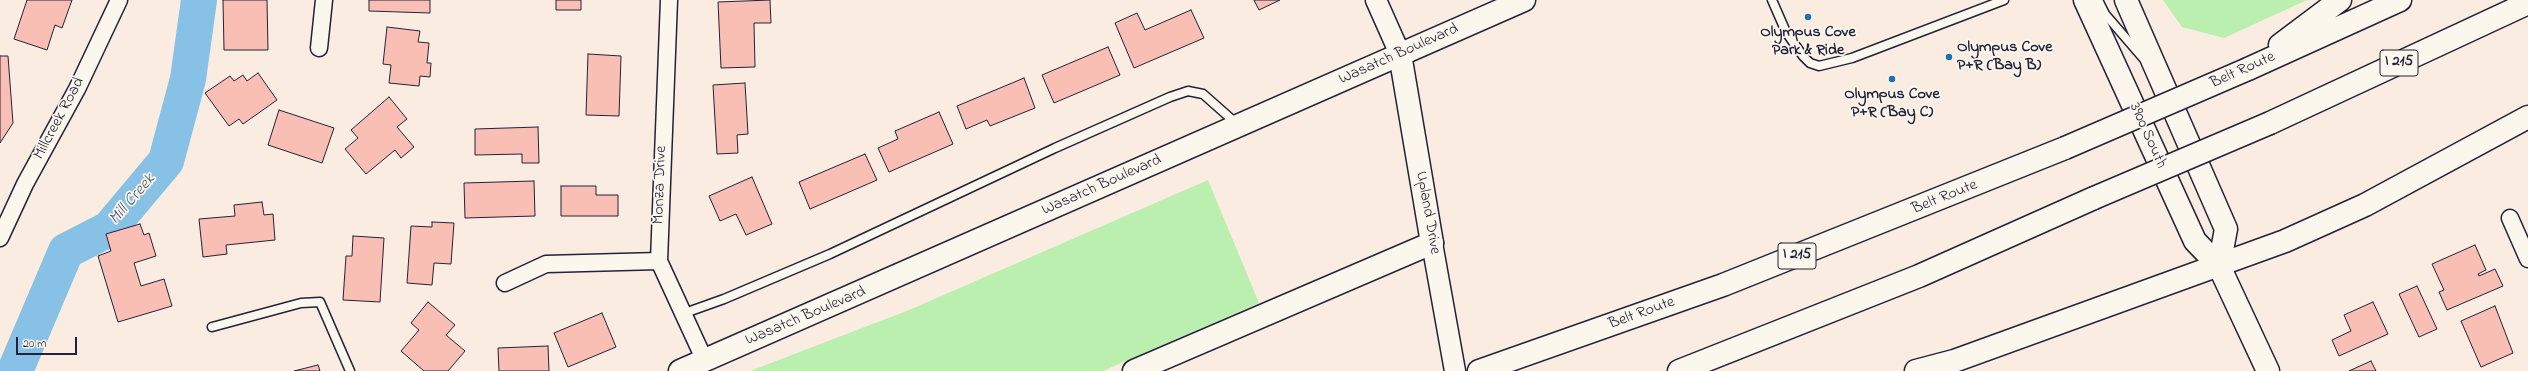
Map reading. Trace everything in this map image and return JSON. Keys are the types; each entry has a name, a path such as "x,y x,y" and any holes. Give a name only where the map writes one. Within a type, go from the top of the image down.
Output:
{"main road":[{"name":"Wasatch Boulevard","path":"680,371 1524,0"},
{"name":"3900 South","path":"2085,0 2195,241 2219,266 2268,371"},
{"path":"2126,0 2226,229 2219,266"},
{"path":"2248,70 2340,0"},
{"name":"Belt Route","path":"1479,371 1723,285 2065,148 2248,70 2400,0"},
{"name":"I 215","path":"1679,371 1919,276 2094,198 2270,123 2528,3"},
{"name":"Upland Drive","path":"1400,54 1432,243"},
{"path":"1916,371 1954,361 2285,242 2365,205 2528,117"},
{"path":"1134,371 1432,243"}],"street":[{"name":"Millcreek Road","path":"0,238 25,184 77,89 119,0"},
{"path":"319,48 324,0"},
{"name":"Monza Drive","path":"669,0 659,261 682,314 705,361"},
{"path":"1376,0 1400,54"},
{"path":"2510,218 2528,259"},
{"name":"Upland Drive","path":"1432,243 1455,371"},
{"path":"505,283 546,264 659,261"}],"lane":[{"path":"1772,0 1786,32 1803,56 1810,63 1819,66 1852,58 2004,0"},
{"path":"2098,0 2105,14 2160,78"},
{"path":"682,314 724,299 830,254 1055,148 1170,97 1188,91 1203,94 1239,126"},
{"path":"212,327 301,303 320,302 350,371"}],"green space":[{"path":"2163,0 2307,0 2224,38 2182,27"},
{"path":"1208,180 1259,303 1103,371 750,371 909,310"}],"building":[{"path":"27,0 72,0 62,28 55,25 47,50 14,39"},
{"path":"223,0 267,0 268,50 224,50"},
{"path":"369,0 430,0 430,13 369,11"},
{"path":"556,0 581,0 581,10 556,10"},
{"path":"770,0 771,23 754,23 755,67 721,68 718,2"},
{"path":"1254,0 1280,0 1259,10"},
{"path":"1191,10 1204,38 1134,68 1115,23 1137,13 1145,30"},
{"path":"387,27 420,31 418,42 429,43 427,63 431,63 430,77 420,76 419,86 389,83 391,65 383,64"},
{"path":"1108,47 1120,75 1054,103 1042,75"},
{"path":"588,54 621,56 619,116 586,115"},
{"path":"0,56 8,56 13,123 0,143"},
{"path":"258,73 277,100 243,124 239,119 229,126 205,93 230,76 234,81 243,75 247,81"},
{"path":"1024,78 1035,108 990,126 987,120 966,129 957,106"},
{"path":"745,83 748,134 737,135 738,153 717,154 713,85"},
{"path":"389,97 407,119 397,127 414,147 401,158 395,150 366,174 345,149 358,138 351,130"},
{"path":"279,110 334,128 322,163 268,145"},
{"path":"939,112 953,144 889,172 878,148 898,139 895,131"},
{"path":"538,127 539,163 522,163 522,154 475,155 475,129"},
{"path":"865,154 877,180 810,209 799,182"},
{"path":"752,177 772,224 746,235 736,214 720,221 709,196"},
{"path":"534,181 535,216 465,218 464,183"},
{"path":"561,186 596,186 596,195 618,195 618,216 561,216"},
{"path":"262,202 264,215 273,214 275,240 226,245 227,254 203,257 199,219 235,216 234,205"},
{"path":"432,222 454,223 451,264 434,263 432,285 407,283 411,226 432,227"},
{"path":"140,224 144,235 149,233 156,256 134,263 141,286 164,279 172,306 118,322 98,256 111,251 106,234"},
{"path":"353,236 384,238 380,302 343,300 346,256 352,256"},
{"path":"2475,245 2486,270 2478,274 2479,276 2495,269 2503,286 2447,310 2439,292 2444,290 2432,264"},
{"path":"2417,286 2437,329 2419,337 2399,294"},
{"path":"428,302 455,325 446,335 465,351 448,371 424,371 401,351 419,330 411,323"},
{"path":"2373,302 2388,334 2339,356 2332,340 2351,331 2344,315"},
{"path":"2495,306 2513,353 2481,367 2461,321"},
{"path":"602,313 616,347 568,367 554,333"},
{"path":"548,346 549,371 499,371 498,348"},
{"path":"2371,361 2376,371 2349,371"},
{"path":"318,365 320,371 294,371"}],"waterway":[{"name":"Mill Creek","path":"15,371 66,251 109,229 166,161 188,79 199,0"}],"place":[{"name":"Olympus Cove Park & Ride","path":"1808,17"},
{"name":"Olympus Cove P+R (Bay B)","path":"1949,57"},
{"name":"Olympus Cove P+R (Bay C)","path":"1892,79"}]}
